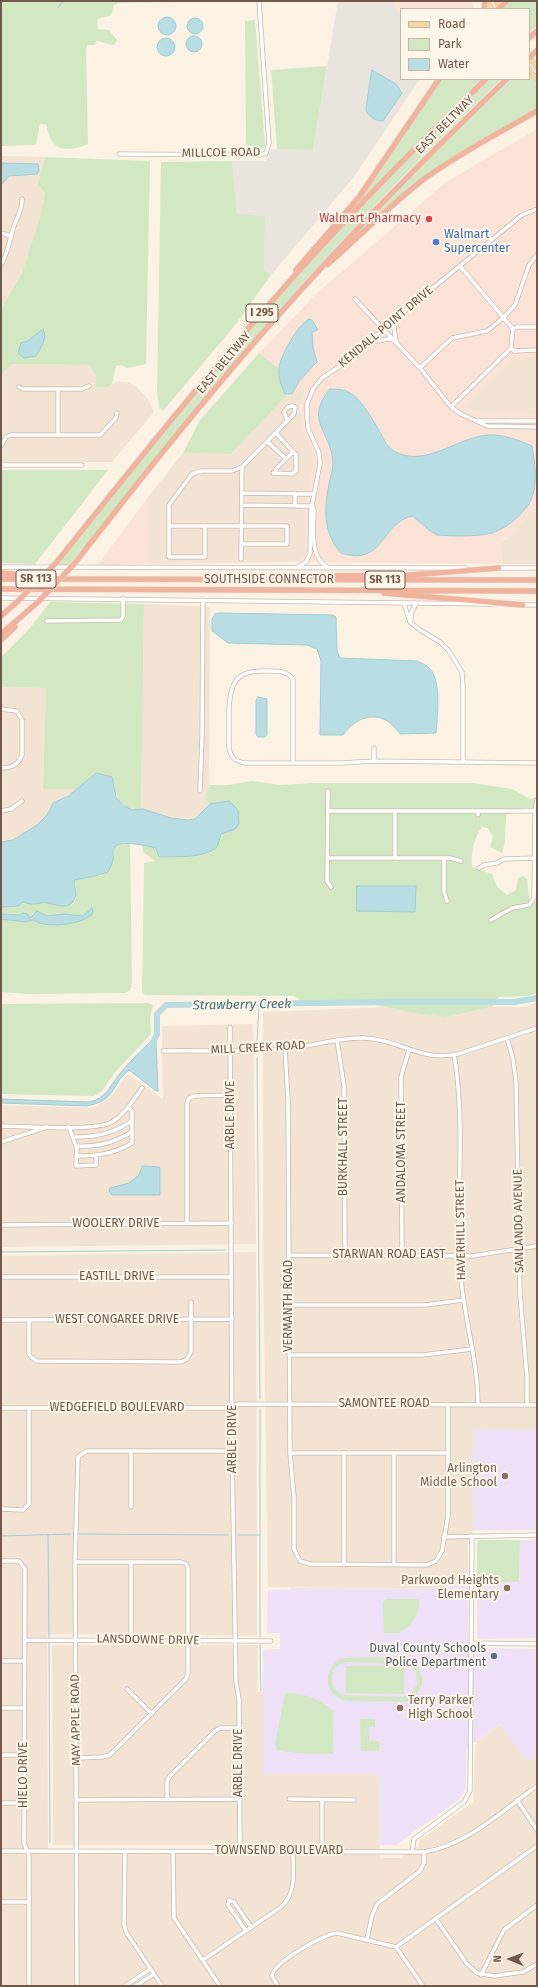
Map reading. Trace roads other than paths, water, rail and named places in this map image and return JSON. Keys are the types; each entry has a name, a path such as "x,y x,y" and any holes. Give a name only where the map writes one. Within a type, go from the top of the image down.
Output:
{"highway":[{"path":"530,37 537,31"},
{"path":"268,306 290,277 359,197 438,80"},
{"name":"EAST BELTWAY","path":"1,616 56,563 185,402 268,306 380,184 485,80"},
{"name":"EAST BELTWAY","path":"1,634 31,610 75,563 202,404 308,282 422,162 505,80"},
{"path":"308,282 398,200 425,179 474,147 537,111"},
{"path":"233,579 410,575 499,568"},
{"path":"1,573 71,578"},
{"name":"SOUTHSIDE CONNECTOR","path":"1,578 537,580"},
{"name":"SOUTHSIDE CONNECTOR","path":"1,590 537,591"},
{"path":"372,590 382,593 523,605"},
{"path":"1,640 31,610"}],"main road":[{"path":"530,58 537,68"},
{"path":"530,70 537,80"}],"street":[{"name":"MILLCOE ROAD","path":"119,154 260,155 266,153 269,143 258,1"},
{"path":"1,266 10,245 11,236 23,204 22,198"},
{"name":"KENDALL POINT DRIVE","path":"297,568 306,562 310,554 311,510 320,464 317,446 307,424 306,412 309,397 322,378 343,366 384,328 522,215 537,209"},
{"path":"1,233 11,236"},
{"path":"420,368 452,338 487,331 503,318 515,305 529,265 537,254"},
{"path":"451,407 511,348 513,329 460,266"},
{"path":"355,299 396,341 451,407 474,421 487,426 537,427"},
{"path":"396,318 394,328 396,341"},
{"path":"513,329 517,327 536,326"},
{"path":"369,343 389,339 396,341"},
{"path":"511,348 514,351 537,350"},
{"path":"19,387 23,389 82,389 89,386"},
{"path":"58,389 58,436"},
{"path":"1,446 6,437 12,436 100,435 116,418 117,412"},
{"path":"205,526 205,557 169,557 169,505 192,474 201,471 232,471 242,468 287,420"},
{"path":"474,421 537,421"},
{"path":"276,433 293,452 296,456 296,471 292,474 274,473 276,469 293,452"},
{"path":"268,442 286,460"},
{"path":"1,465 82,465"},
{"path":"241,559 242,468"},
{"path":"295,493 295,506"},
{"path":"242,494 314,494"},
{"path":"242,505 312,506"},
{"name":"KENDALL POINT DRIVE","path":"312,506 314,510 316,555 320,563 327,568"},
{"path":"169,526 287,526 287,544 241,544"},
{"path":"1,567 537,568"},
{"name":"SOUTHSIDE CONNECTOR","path":"1,598 123,598 404,604 537,605"},
{"path":"47,621 118,621 122,619 123,598"},
{"path":"200,791 203,600"},
{"path":"404,604 412,623 420,630 440,642 449,651 462,672 464,688 463,761"},
{"path":"412,623 410,615 416,604"},
{"path":"293,763 293,679 281,671 246,672 236,680 230,694 231,756 237,761 245,763 293,763 342,763 374,761 463,761 537,763"},
{"path":"1,709 16,711 22,720 22,755 20,760 12,767 1,768"},
{"path":"374,748 374,761"},
{"path":"328,791 327,881 330,887"},
{"path":"491,920 512,908 524,907 531,903 535,892 535,811 537,800"},
{"path":"1,811 11,809 22,801"},
{"path":"328,811 478,813 535,811"},
{"path":"394,812 395,858"},
{"path":"327,858 453,858 461,861"},
{"path":"444,858 444,891 447,901"},
{"path":"479,868 484,865 497,863 504,859 535,858"},
{"name":"ARBLE DRIVE","path":"230,1027 232,1451 236,1682 239,1699 240,1851"},
{"name":"MILL CREEK ROAD","path":"163,1051 285,1049 355,1038 376,1040 432,1056 454,1054 537,1028"},
{"name":"SANLANDO AVENUE","path":"507,1038 513,1059 516,1082 519,1249 527,1404"},
{"name":"BURKHALL STREET","path":"337,1040 344,1086 345,1255"},
{"name":"VERMANTH ROAD","path":"285,1049 287,1089 290,1453 294,1497 294,1549 300,1561 310,1564 344,1564"},
{"name":"ANDALOMA STREET","path":"402,1255 401,1078 409,1050"},
{"name":"HAVERHILL STREET","path":"454,1054 459,1097 460,1256 464,1300 477,1376 478,1405"},
{"path":"1,1126 89,1127 106,1124 116,1119 128,1107 142,1088"},
{"path":"187,1223 186,1106 188,1100 194,1096 231,1095"},
{"path":"76,1156 96,1156 117,1151 132,1143 132,1111 128,1107"},
{"path":"73,1137 92,1137 107,1134 132,1121"},
{"path":"1,1142 50,1126"},
{"path":"69,1127 76,1146 76,1166 96,1165 96,1156"},
{"path":"76,1146 104,1145 120,1139 132,1132"},
{"name":"WOOLERY DRIVE","path":"1,1225 232,1223"},
{"name":"STARWAN ROAD EAST","path":"289,1255 460,1256 485,1255 537,1246"},
{"name":"EASTILL DRIVE","path":"1,1277 232,1277"},
{"path":"289,1305 424,1305 464,1300"},
{"path":"29,1320 31,1357 36,1361 182,1362 187,1359 191,1352 191,1302"},
{"name":"WEST CONGAREE DRIVE","path":"1,1320 232,1318"},
{"path":"289,1354 422,1355 472,1350"},
{"name":"SAMONTEE ROAD","path":"232,1407 238,1404 537,1404"},
{"path":"344,1453 344,1564 427,1565 436,1561 441,1554 448,1516 448,1404"},
{"name":"WEDGEFIELD BOULEVARD","path":"1,1408 232,1407"},
{"path":"1,1510 26,1508 29,1504 29,1408"},
{"name":"MAY APPLE ROAD","path":"77,1986 75,1562 77,1461 79,1455 86,1451 131,1451"},
{"path":"131,1507 131,1451 232,1451"},
{"path":"290,1453 448,1453"},
{"path":"394,1453 394,1565"},
{"path":"412,1852 414,1839 464,1802 469,1795 471,1786 472,1536"},
{"path":"443,1537 537,1536"},
{"name":"HIELO DRIVE","path":"1,1560 15,1561 22,1564 25,1569 24,1843 29,1856 29,1986"},
{"path":"75,1562 186,1564 188,1568 188,1673 186,1679 110,1755 102,1757 76,1758"},
{"path":"131,1640 132,1562"},
{"name":"LANSDOWNE DRIVE","path":"24,1640 75,1639 272,1642"},
{"path":"471,1643 537,1644"},
{"path":"1,1661 24,1662"},
{"path":"127,1689 152,1714"},
{"path":"1,1708 24,1708"},
{"path":"166,1799 167,1781 170,1776 209,1737 220,1728 239,1728"},
{"path":"1,1755 24,1755"},
{"name":"TOWNSEND BOULEVARD","path":"1,1851 424,1852 443,1848 460,1840 537,1786"},
{"path":"77,1800 240,1799"},
{"path":"289,1799 354,1800"},
{"path":"322,1800 322,1851"},
{"path":"517,1800 537,1830"},
{"path":"1,1803 24,1803"},
{"path":"396,1947 537,1846"},
{"path":"125,1851 124,1924 128,1936 162,1986"},
{"path":"173,1851 174,1918 220,1986"},
{"path":"203,1960 281,1907 289,1899 293,1888 293,1851"},
{"path":"367,1939 372,1916 377,1904 420,1871 424,1863 424,1852"},
{"path":"246,1931 228,1905 228,1901 232,1900 234,1902 251,1927"},
{"path":"1,1902 29,1902"},
{"path":"481,1975 504,1930 537,1905"},
{"path":"436,1919 471,1970 481,1975 494,1976 523,1972 537,1964"},
{"path":"278,1986 274,1979 273,1973 277,1967 315,1940 328,1934 340,1934 367,1939 396,1947 423,1986"},
{"path":"125,1986 150,1969"},
{"path":"136,1986 154,1974"}],"water":[{"path":"163,17 171,17 176,22 174,33 171,35 163,35 158,30 158,22"},
{"path":"192,18 198,18 203,23 201,32 198,34 192,34 187,29 187,23"},
{"path":"191,36 197,36 202,41 200,50 197,52 191,52 186,47 186,41"},
{"path":"162,38 170,38 175,43 173,54 170,56 162,56 157,51 157,43"},
{"path":"372,70 396,84 402,93 383,121 378,121 366,111"},
{"path":"1,163 38,164 39,171 37,174 9,176 1,185"},
{"path":"309,319 312,320 318,330 312,332 313,348 317,362 300,380 292,394 285,394 279,376 282,357 295,334"},
{"path":"43,329 45,336 42,346 36,356 24,358 18,353 21,343 28,341"},
{"path":"330,389 338,389 348,392 360,401 388,446 392,450 405,456 429,454 477,437 488,435 499,435 532,446 535,466 535,487 531,500 514,520 503,528 492,533 472,536 437,535 413,516 402,520 394,526 374,549 366,554 355,556 341,553 331,537 326,520 327,493 333,463 331,452 319,418 319,410 322,400"},
{"path":"215,614 332,615 336,617 337,651 340,658 417,661 424,664 434,675 436,682 438,709 436,733 400,734 394,726 387,721 372,717 364,718 357,722 343,735 320,735 321,661 317,649 307,645 228,643 212,631 212,619"},
{"path":"258,697 267,699 267,735 265,737 258,737 256,734 256,701"},
{"path":"97,773 112,777 116,797 124,806 133,810 143,809 171,818 188,820 195,819 210,804 229,801 238,810 239,824 235,829 221,834 217,847 211,851 197,855 160,857 156,848 133,844 120,844 113,850 113,860 108,872 74,880 76,896 70,905 59,906 46,903 31,904 23,902 18,906 1,907 1,842 13,840 37,825 47,815 53,803 68,796"},
{"path":"357,886 416,886 415,912 357,911"},
{"path":"92,908 93,913 88,917 73,923 55,925 39,923 33,920 26,922 1,919 1,914 20,915 23,913 27,914 30,918 37,911 47,916 65,914 83,916"},
{"path":"156,1038 158,1091 129,1070 104,1100 87,1106 1,1103 1,1099 89,1102 100,1098 130,1062"},
{"path":"143,1166 160,1168 160,1195 112,1195 109,1191 110,1188 129,1183 138,1176"}],"waterway":[{"path":"58,8 63,1"},
{"name":"Strawberry Creek","path":"152,1045 157,1034 157,1014 166,1005 514,1002 537,998"},
{"path":"257,1043 259,1004"},
{"path":"257,1058 260,1399"},
{"path":"1,1252 225,1250"},
{"path":"260,1409 260,1637"},
{"path":"1,1536 71,1534"},
{"path":"79,1534 228,1535"},
{"path":"48,1535 49,1639"},
{"path":"238,1535 260,1535"},
{"path":"49,1642 50,1843"},
{"path":"260,1645 261,1691"}],"place":[{"name":"Walmart Pharmacy","path":"429,219"},
{"name":"Walmart Supercenter","path":"436,242"},
{"name":"Arlington Middle School","path":"505,1476"},
{"name":"Parkwood Heights Elementary","path":"507,1588"},
{"name":"Duval County Schools Police Department","path":"494,1656"},
{"name":"Terry Parker High School","path":"400,1708"}]}
